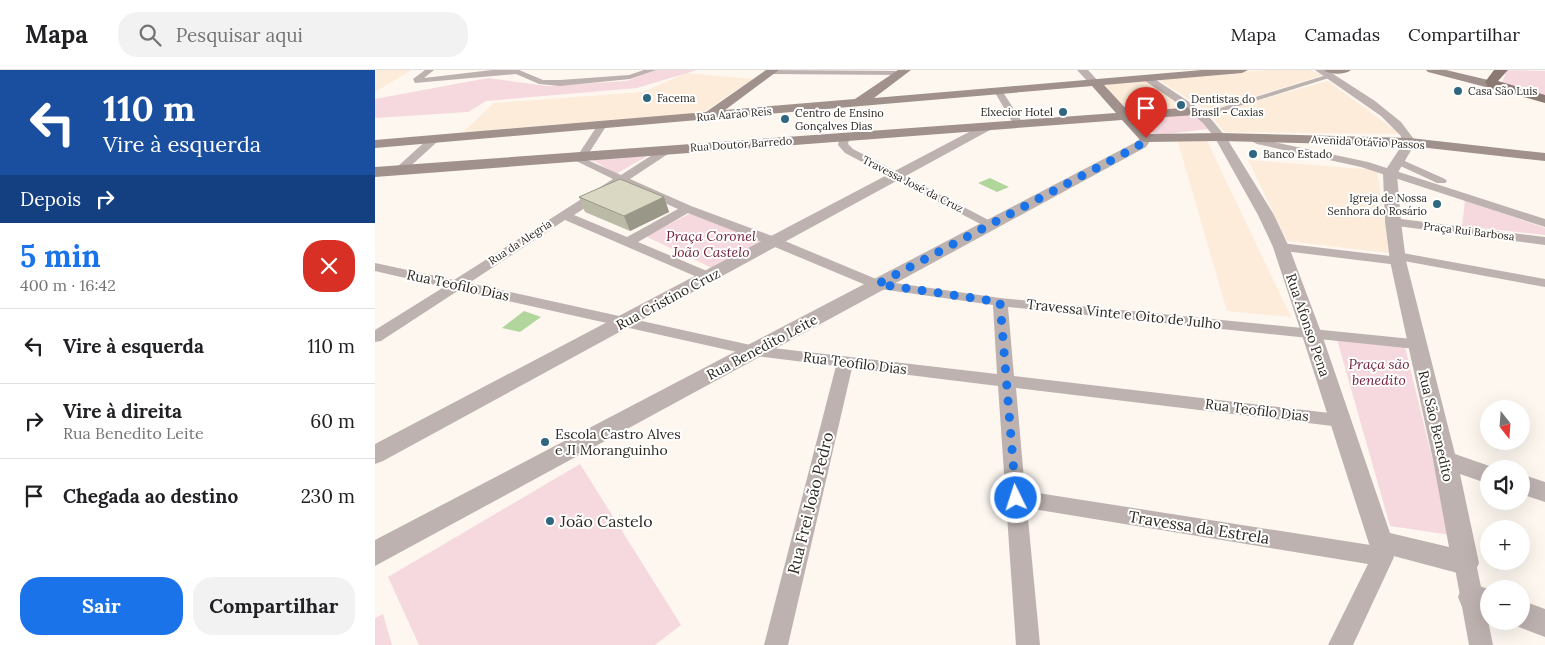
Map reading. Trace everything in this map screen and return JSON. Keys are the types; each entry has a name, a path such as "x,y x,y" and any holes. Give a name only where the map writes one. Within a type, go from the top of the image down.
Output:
{"main road":[{"name":"Rua Aarão Reis","path":"375,144 857,104 1207,71 1242,70"},
{"path":"1327,72 1345,70"},
{"path":"1432,70 1545,99"},
{"path":"1497,86 1491,82 1495,75 1502,70"},
{"path":"709,116 771,71"},
{"path":"848,128 857,104 903,71"},
{"path":"1095,83 1146,138"},
{"name":"Rua Doutor Barredo","path":"377,173 667,150 848,128 986,127 1199,113"},
{"name":"Avenida Otávio Passos","path":"1146,138 1249,137 1402,156 1495,154 1545,159"}],"street":[{"path":"430,70 417,79 418,81 495,72 517,72 542,82 560,83 613,79 652,70"},
{"path":"1082,70 1095,83"},
{"path":"771,71 903,71"},
{"path":"1199,113 1327,72 1406,132 1402,156"},
{"name":"Rua Afonso Pena","path":"1146,78 1199,113 1220,137 1259,201 1281,247 1311,332 1341,420 1381,550"},
{"path":"998,91 1019,124"},
{"path":"578,156 602,125"},
{"name":"Rua Cristino Cruz","path":"375,454 775,242 986,127"},
{"name":"Travessa José da Cruz","path":"848,128 843,145 845,148 992,225"},
{"path":"1249,137 1261,142 1364,164 1402,156 1484,202 1545,223"},
{"name":"Rua Benedito Leite","path":"375,554 878,284 992,225 1141,144 1146,138"},
{"path":"400,170 433,140"},
{"name":"Rua da Alegria","path":"375,336 667,150"},
{"name":"Travessa Vinte e Oito de Julho","path":"578,156 619,179 687,209 878,284 1000,302 1416,344"},
{"name":"Rua São Benedito","path":"1402,156 1393,222 1398,258 1416,344 1445,460 1465,563 1480,598"},
{"path":"628,242 687,209"},
{"path":"1515,213 1545,211"},
{"path":"563,215 709,277"},
{"name":"Praça Rui Barbosa","path":"1393,222 1545,241"},
{"path":"1281,247 1398,258 1545,284"},
{"name":"Rua Teofilo Dias","path":"375,267 755,351 1341,420"},
{"path":"1000,302 1028,645"},
{"name":"Rua Frei João Pedro","path":"775,645 845,362"},
{"path":"1445,460 1480,471"},
{"path":"1530,487 1545,492"},
{"name":"Travessa da Estrela","path":"1016,498 1381,550"},
{"path":"1340,645 1381,550 1465,563"},
{"path":"1530,617 1545,623"},
{"name":"Rua São Benedito","path":"1481,630 1481,645"}],"shaded area":[{"path":"375,70 412,70 375,92"},
{"path":"1267,70 1310,70 1323,75 1208,111 1157,79"},
{"name":"Facema","path":"686,73 753,79 702,113 463,132 494,103 643,92"},
{"path":"1146,77 1186,111 1121,110 1092,82"},
{"path":"1328,81 1400,134 1224,132 1210,114"},
{"path":"1207,141 1291,317 1227,311 1178,142"},
{"path":"1248,160 1377,170 1389,253 1287,241"},
{"path":"990,178 1009,187 997,192 978,183"},
{"path":"524,311 541,317 520,332 502,328"}],"green space":[{"path":"654,70 697,70 637,88 486,101 468,112 375,118 375,99 488,78 547,86 627,81"},
{"path":"1507,70 1545,71 1545,97 1501,85"},
{"path":"1194,113 1209,129 1158,135 1147,130 1133,117"},
{"path":"654,152 616,174 589,158"},
{"path":"1465,200 1545,228 1545,235 1462,226"},
{"name":"Praça Coronel João Castelo","path":"691,213 766,242 714,269 645,236"},
{"name":"Praça são benedito","path":"1336,336 1404,343 1451,535 1390,526"},
{"name":"João Castelo","path":"580,464 681,625 655,645 419,645 388,577"},
{"path":"383,614 392,645 375,645 375,618"}],"building":[{"path":"620,179 664,197 624,216 579,197"}],"place":[{"name":"Casa São Luis","path":"1458,91"},
{"name":"Facema","path":"647,98"},
{"name":"Dentistas do Brasil - Caxias","path":"1181,105"},
{"name":"Elxecior Hotel","path":"1063,112"},
{"name":"Centro de Ensino Gonçalves Dias","path":"785,119"},
{"name":"Banco Estado","path":"1253,154"},
{"name":"Igreja de Nossa Senhora do Rosário","path":"1437,204"},
{"name":"Escola Castro Alves e JI Moranguinho","path":"545,442"},
{"name":"João Castelo","path":"550,521"}],"route":[{"path":"1016,498 1000,302 878,284 1125,153 1141,144 1146,138"}]}
